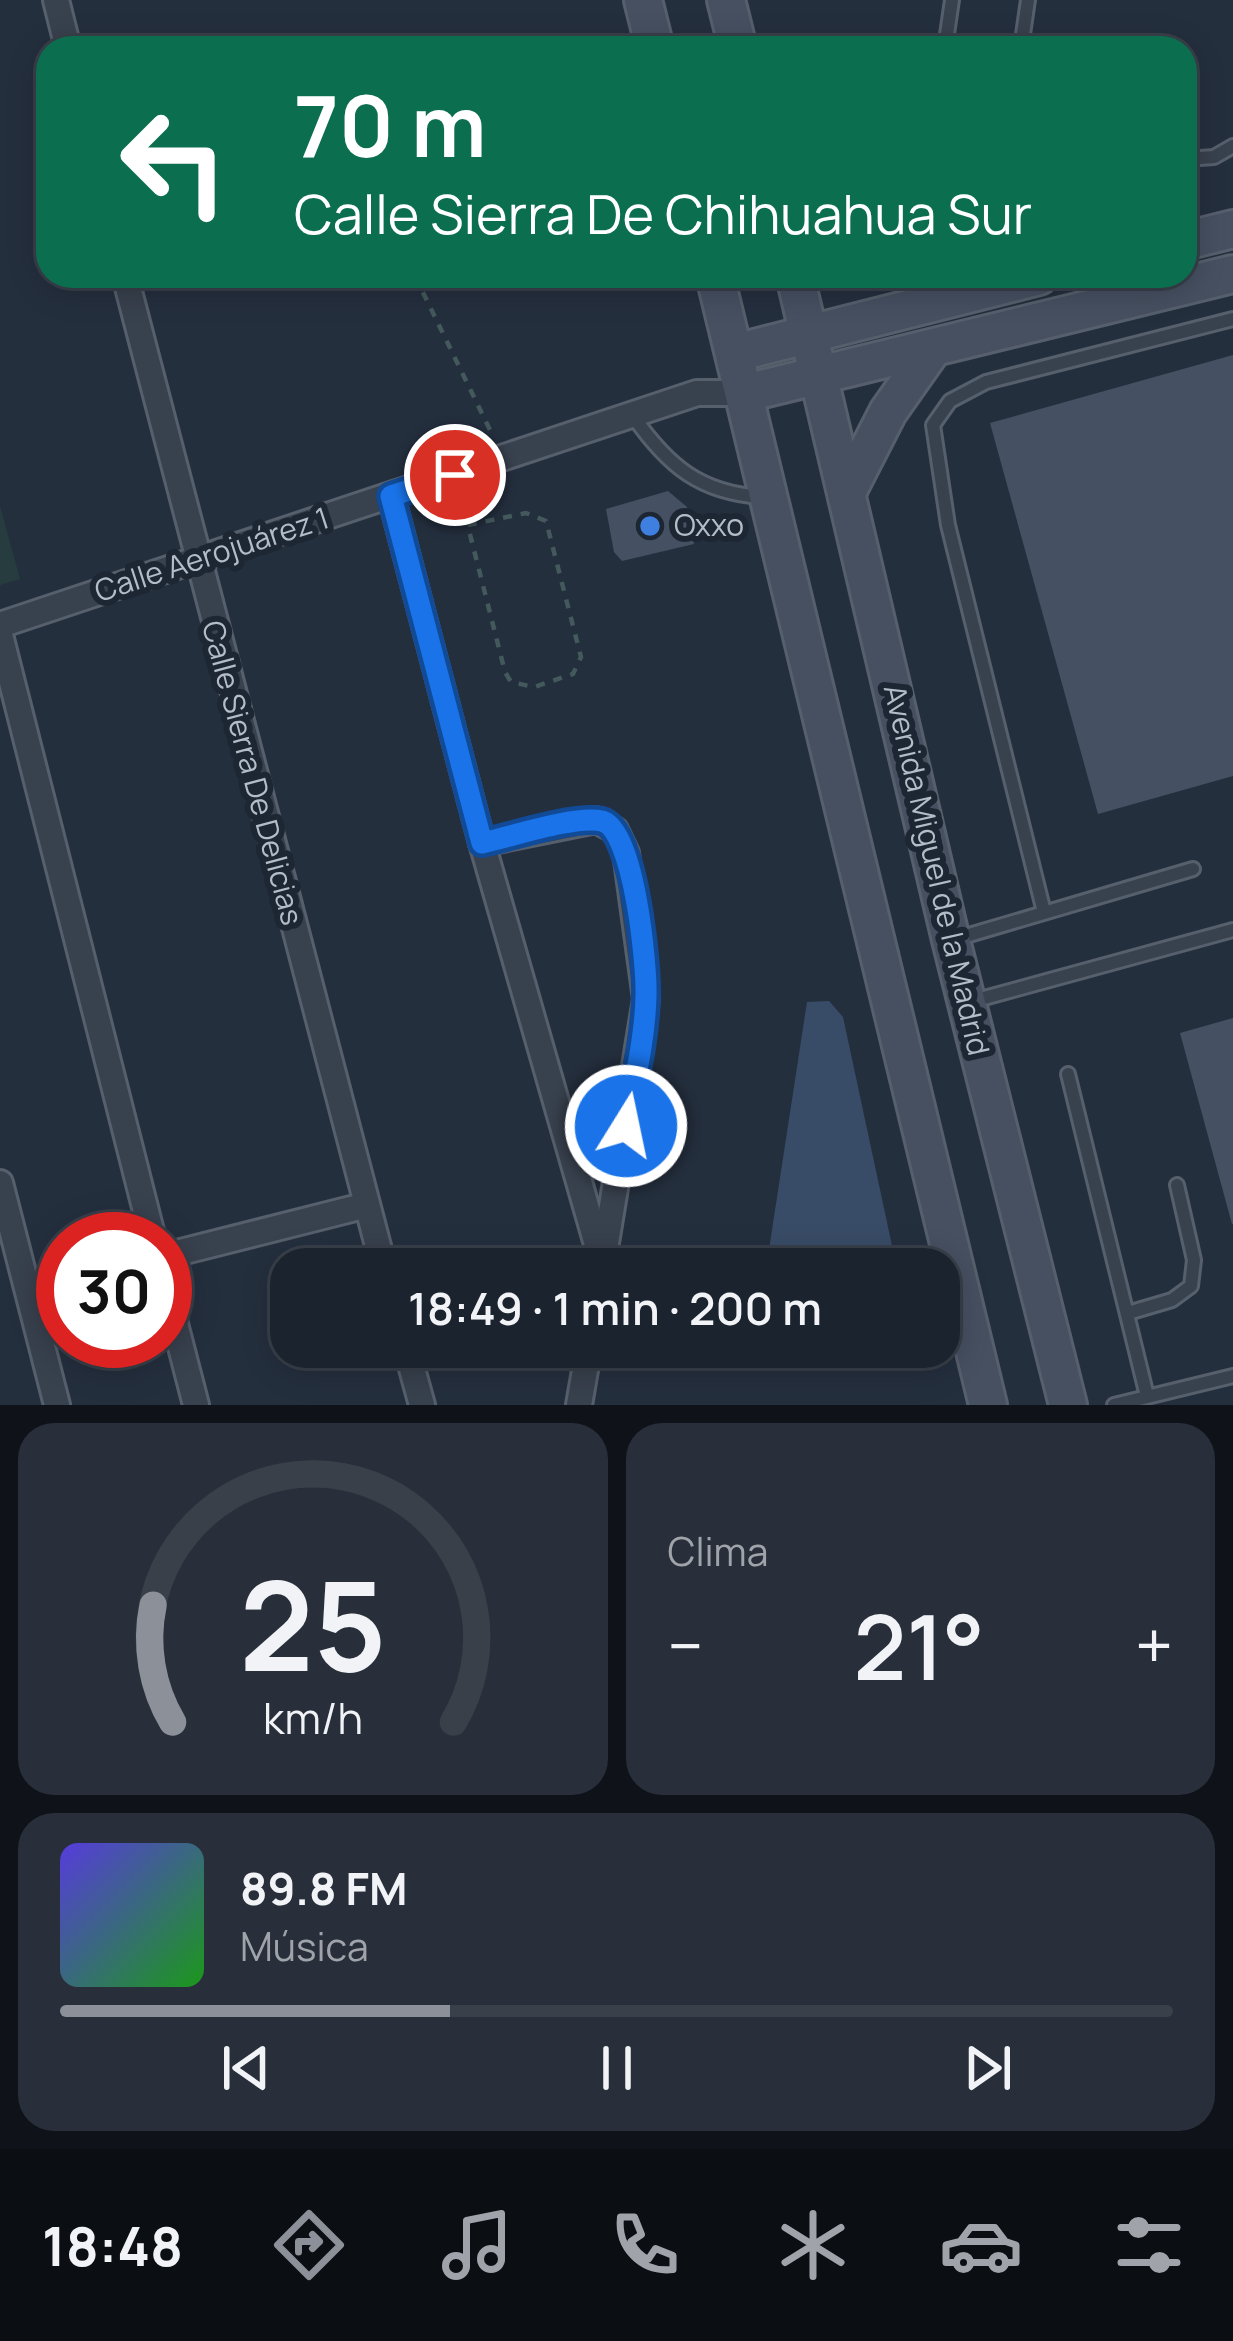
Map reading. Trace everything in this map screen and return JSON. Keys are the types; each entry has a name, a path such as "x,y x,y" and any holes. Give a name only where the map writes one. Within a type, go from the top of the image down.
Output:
{"main road":[{"path":"643,0 653,36"},
{"path":"726,0 735,36"},
{"path":"1197,238 1233,229"},
{"name":"Calle Aerojuárez 1","path":"1197,283 1233,274"},
{"path":"718,288 988,1405"},
{"name":"Avenida Miguel de la Madrid","path":"798,288 966,1003 1068,1405"},
{"name":"Calle Aerojuárez 1","path":"746,393 1176,288"},
{"path":"735,353 810,333 927,290"},
{"path":"847,492 888,412 933,348"}],"street":[{"path":"56,0 65,36"},
{"name":"Calle Sierra De Delicias","path":"128,288 378,1248"},
{"name":"Calle Aerojuárez 1","path":"697,393 735,353"},
{"name":"Calle Aerojuárez 1","path":"0,625 697,393 746,393"},
{"path":"391,496 482,843 597,1248"},
{"path":"0,634 146,1212"},
{"path":"482,843 607,822 626,853 646,986 643,1035 605,1248"},
{"path":"0,1183 57,1405"},
{"path":"192,1249 367,1205"},
{"path":"186,1368 196,1405"},
{"path":"412,1368 422,1405"},
{"path":"579,1405 585,1368"}],"lane":[{"path":"947,36 952,0"},
{"path":"1023,36 1028,0"},
{"path":"1197,158 1214,157 1233,146"},
{"path":"1044,912 948,525 933,425 950,400 986,382 1233,319"},
{"path":"633,416 663,458 687,478 727,492 771,498"},
{"path":"951,940 1193,869"},
{"path":"966,1003 1233,930"},
{"path":"1068,1074 1147,1396"},
{"path":"1128,1312 1172,1300 1191,1286 1194,1260 1177,1185"},
{"path":"1114,1405 1233,1376"}],"path":[{"path":"421,288 504,459"},
{"path":"455,475 468,524 511,682 534,687 573,674 581,657 546,521 526,513 468,524"}],"green space":[{"path":"0,506 20,579 0,585"}],"water":[{"path":"829,1001 843,1017 892,1248 769,1248 807,1002"}],"building":[{"path":"1233,355 1233,776 1098,814 990,423"},
{"name":"Oxxo","path":"668,491 687,507 694,544 622,561 614,552 606,509"},
{"path":"1233,1018 1233,1224 1232,1224 1180,1033"}],"place":[{"name":"Oxxo","path":"650,526"}],"route":[{"path":"455,475 391,496 482,843 596,820 615,830 626,853 646,972 646,999 626,1126"}]}
